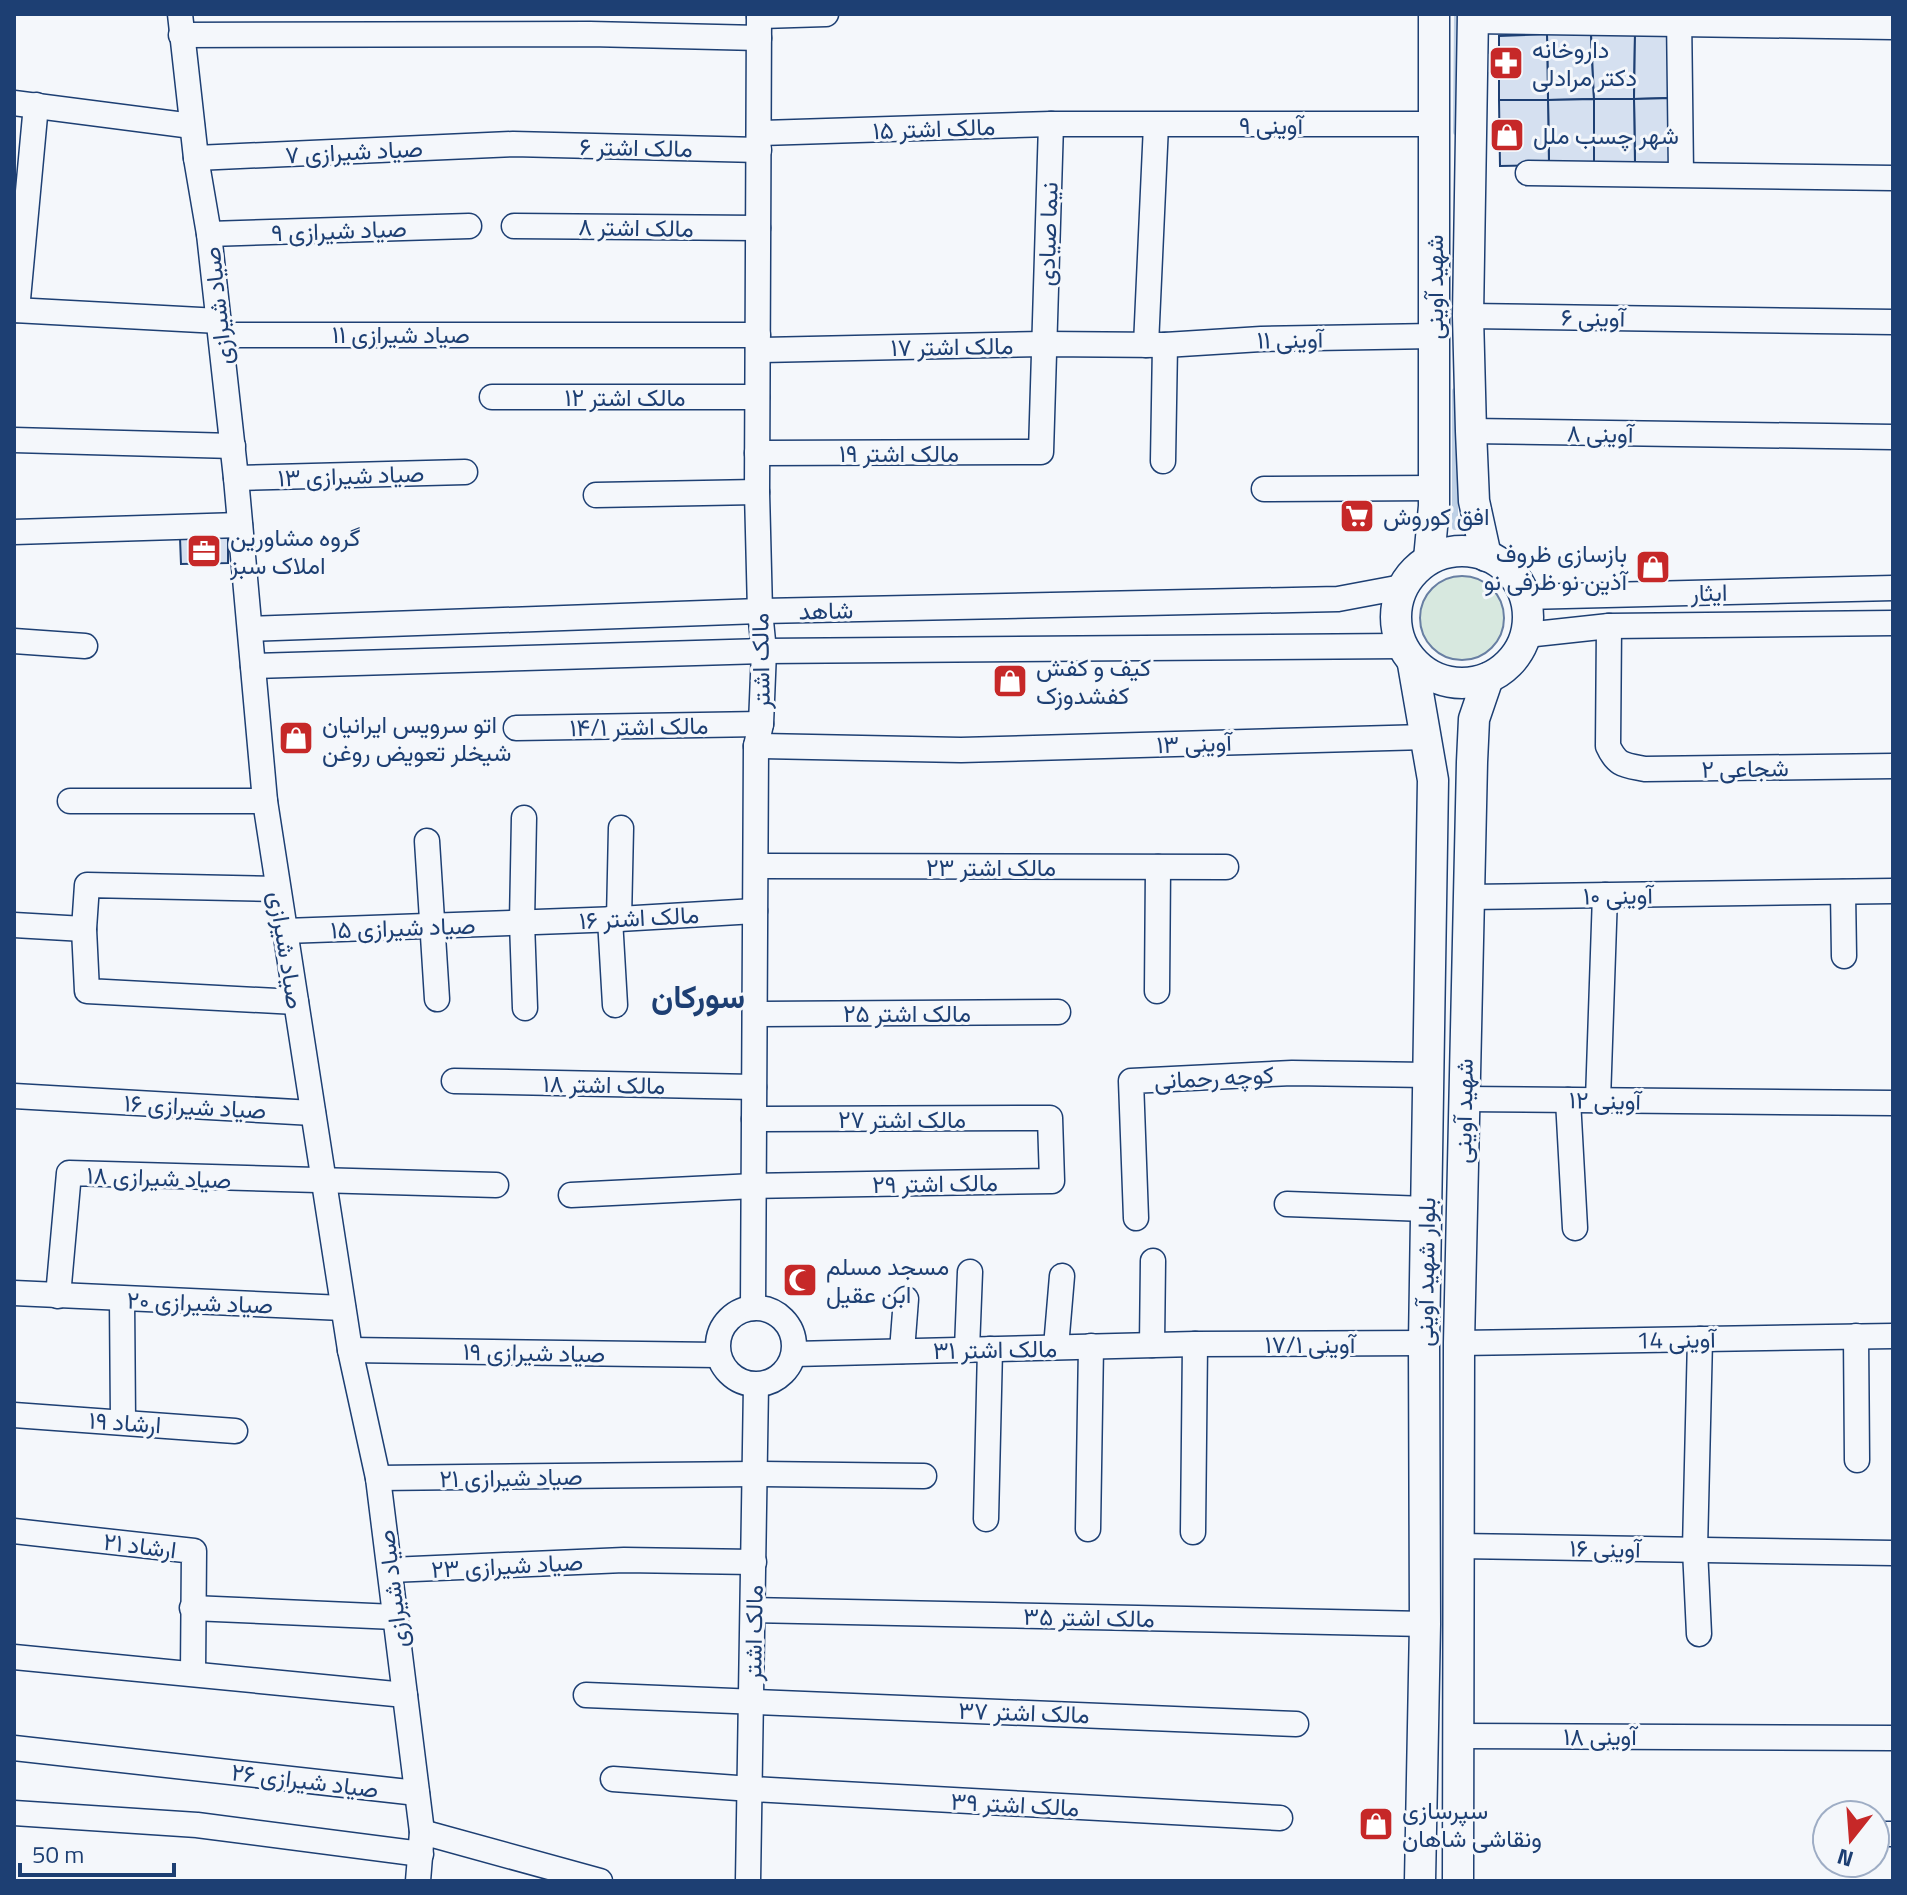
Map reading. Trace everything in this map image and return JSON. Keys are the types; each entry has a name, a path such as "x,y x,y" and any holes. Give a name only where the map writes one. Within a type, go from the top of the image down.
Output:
{"main road":[{"name":"شهید آوینی","path":"1429,559 1435,488 1434,14"},
{"name":"شهید آوینی","path":"1472,18 1468,316 1474,501 1486,556"},
{"path":"1467,551 1486,556 1503,566 1516,580 1525,597 1528,610 1526,635 1518,653 1505,668 1469,684 1448,683 1429,676 1407,655 1395,617 1402,587 1413,571 1429,559 1447,552 1467,551"},
{"name":"بلوار شهید آوینی","path":"1407,655 1433,780 1420,1881"},
{"name":"شهید آوینی","path":"1458,1546 1463,1099 1474,719 1488,678"},
{"path":"1458,1546 1458,1881"}],"street":[{"path":"180,24 590,34 759,23 826,14"},
{"path":"1472,18 1573,24 1776,20 1893,27"},
{"path":"1679,20 1681,174"},
{"name":"مالک اشتر","path":"753,1308 755,911 764,651 757,492 759,23"},
{"name":"صیاد شیرازی","path":"180,24 196,158 209,234 233,446 265,801 350,1350 378,1478 417,1793 421,1843 418,1881"},
{"path":"15,310 25,104 192,126"},
{"name":"مالک اشتر ۱۵","path":"759,142 1051,124 1109,125"},
{"name":"نیما صیادی","path":"1041,452 1051,124"},
{"name":"۹ آوینی","path":"1109,125 1434,124"},
{"path":"1156,125 1156,345 1163,461"},
{"name":"مالک اشتر ۶","path":"513,144 759,142"},
{"name":"صیاد شیرازی ۷","path":"196,158 513,144"},
{"path":"1528,173 1893,178"},
{"name":"صیاد شیرازی ۹","path":"209,234 469,226"},
{"name":"مالک اشتر ۸","path":"514,226 758,228"},
{"name":"صیاد شیرازی ۱۱","path":"15,310 220,328 582,333 758,343"},
{"name":"۶ آوینی","path":"1468,316 1893,322"},
{"name":"۱۱ آوینی","path":"1156,345 1261,339 1434,336"},
{"name":"مالک اشتر ۱۷","path":"758,343 1156,345"},
{"name":"مالک اشتر ۱۲","path":"492,397 757,397"},
{"name":"۸ آوینی","path":"1471,431 1893,437"},
{"path":"14,440 233,446"},
{"name":"مالک اشتر ۱۹","path":"757,453 1041,452"},
{"name":"صیاد شیرازی ۱۳","path":"236,478 465,472"},
{"path":"1264,489 1435,488"},
{"path":"596,495 757,492"},
{"path":"14,532 240,525"},
{"name":"شاهد","path":"250,629 760,611 1338,599 1402,587"},
{"name":"ایثار","path":"1525,597 1893,588"},
{"name":"ایثار","path":"1526,635 1609,626 1893,623"},
{"name":"شجاعی ۲","path":"1609,626 1608,746 1613,758 1623,765 1645,769 1893,766"},
{"path":"14,641 85,646"},
{"name":"شاهد","path":"253,666 764,651 1407,655"},
{"name":"مالک اشتر ۱۴/۱","path":"516,728 759,735 961,750"},
{"name":"آوینی ۱۳","path":"961,750 1426,737"},
{"path":"70,801 265,801"},
{"path":"524,818 522,922 525,1008"},
{"path":"615,1005 615,919 621,828"},
{"path":"427,841 437,999"},
{"name":"مالک اشتر ۲۳","path":"756,866 1226,867"},
{"path":"1157,991 1158,867"},
{"path":"278,889 87,885 84,929 87,991 296,1002"},
{"name":"۱۰ آوینی","path":"1468,897 1893,891"},
{"path":"1843,892 1844,956"},
{"path":"1598,1100 1605,895"},
{"name":"مالک اشتر ۱۶","path":"522,922 755,911"},
{"name":"صیاد شیرازی ۱۵","path":"285,931 522,922"},
{"path":"14,925 84,929"},
{"name":"مالک اشتر ۲۵","path":"755,1014 1058,1012"},
{"name":"کوچه رحمانی","path":"1136,1218 1131,1081 1292,1073 1428,1075"},
{"name":"مالک اشتر ۱۸","path":"454,1081 754,1087"},
{"name":"صیاد شیرازی ۱۶","path":"14,1096 313,1113"},
{"name":"۱۲ آوینی","path":"1463,1099 1893,1103"},
{"path":"1568,1100 1575,1228"},
{"name":"مالک اشتر ۲۷","path":"754,1119 1050,1118"},
{"name":"مالک اشتر ۲۹","path":"754,1186 1052,1181 1050,1118"},
{"name":"صیاد شیرازی ۱۸","path":"58,1296 69,1173 324,1182"},
{"path":"324,1182 496,1185"},
{"path":"571,1195 754,1186"},
{"path":"1287,1204 1426,1209"},
{"path":"1152,1345 1153,1261"},
{"path":"970,1272 978,1349 986,1519"},
{"path":"1056,1347 1062,1276"},
{"name":"صیاد شیرازی ۲۰","path":"14,1293 343,1308"},
{"path":"122,1299 123,1421"},
{"path":"902,1351 906,1299"},
{"path":"753,1308 776,1313 785,1321 795,1341 794,1354 785,1372 777,1379 756,1385 743,1383 723,1366 718,1355 718,1341 730,1318 753,1308"},
{"path":"1856,1336 1857,1460"},
{"name":"آوینی 14","path":"1459,1343 1893,1336"},
{"path":"1699,1634 1695,1549 1700,1339"},
{"name":"آوینی ۱۷/۱","path":"1195,1344 1424,1343"},
{"path":"1193,1532 1195,1344"},
{"name":"مالک اشتر ۳۱","path":"794,1354 1195,1344"},
{"path":"1088,1529 1091,1346"},
{"name":"صیاد شیرازی ۱۹","path":"350,1350 718,1355"},
{"name":"مالک اشتر","path":"748,1881 756,1385"},
{"name":"ارشاد ۱۹","path":"14,1415 235,1431"},
{"name":"صیاد شیرازی ۲۱","path":"378,1478 755,1474 924,1476"},
{"name":"ارشاد ۲۱","path":"14,1531 194,1551 193,1673"},
{"name":"۱۶ آوینی","path":"1458,1546 1893,1553"},
{"name":"صیاد شیرازی ۲۳","path":"390,1570 624,1560 754,1562"},
{"path":"192,1608 395,1617"},
{"name":"مالک اشتر ۳۵","path":"754,1610 1425,1624"},
{"path":"14,1657 405,1695"},
{"name":"مالک اشتر ۳۷","path":"586,1695 1296,1724"},
{"name":"۱۸ آوینی","path":"1457,1736 1893,1738"},
{"name":"صیاد شیرازی ۲۶","path":"14,1748 417,1793"},
{"name":"مالک اشتر ۳۹","path":"613,1779 1280,1818"},
{"path":"14,1813 421,1843 600,1881"}],"shaded area":[{"path":"1462,576 1478,579 1492,588 1501,602 1504,618 1501,634 1492,648 1478,657 1462,660 1446,657 1432,648 1423,634 1420,618 1423,602 1432,588 1446,579"}],"building":[{"path":"1591,33 1594,99 1548,100 1547,34"},
{"path":"1591,33 1635,34 1634,99 1594,99"},
{"path":"1547,34 1548,100 1499,100 1499,36"},
{"path":"1635,34 1673,34 1672,98 1634,99"},
{"path":"1672,98 1673,165 1635,165 1634,99"},
{"path":"1594,99 1634,99 1635,165 1594,165"},
{"path":"1594,99 1594,165 1549,165 1548,100"},
{"path":"1499,100 1548,100 1549,165 1500,166"},
{"name":"گروه مشاورین املاک سبز","path":"228,537 228,563 181,564 180,538"}],"waterway":[{"path":"1456,132 1457,14"},
{"path":"1455,391 1455,527"}],"place":[{"name":"داروخانه دکتر مرادلی","path":"1506,63"},
{"name":"شهر چسب ملل","path":"1507,135"},
{"name":"افق کوروش","path":"1357,516"},
{"name":"گروه مشاورین املاک سبز","path":"204,551"},
{"name":"بازسازی ظروف آذین نو ظرفی نو","path":"1653,567"},
{"name":"کیف و کفش کفشدوزک","path":"1010,681"},
{"name":"اتو سرویس ایرانیان شیخلر تعویض روغن","path":"296,738"},
{"name":"مسجد مسلم ابن عقیل","path":"800,1280"},
{"name":"سپرسازی و‌نقاشی شاهان","path":"1376,1824"}],"district":[{"name":"سورکان","path":"698,996"}]}
